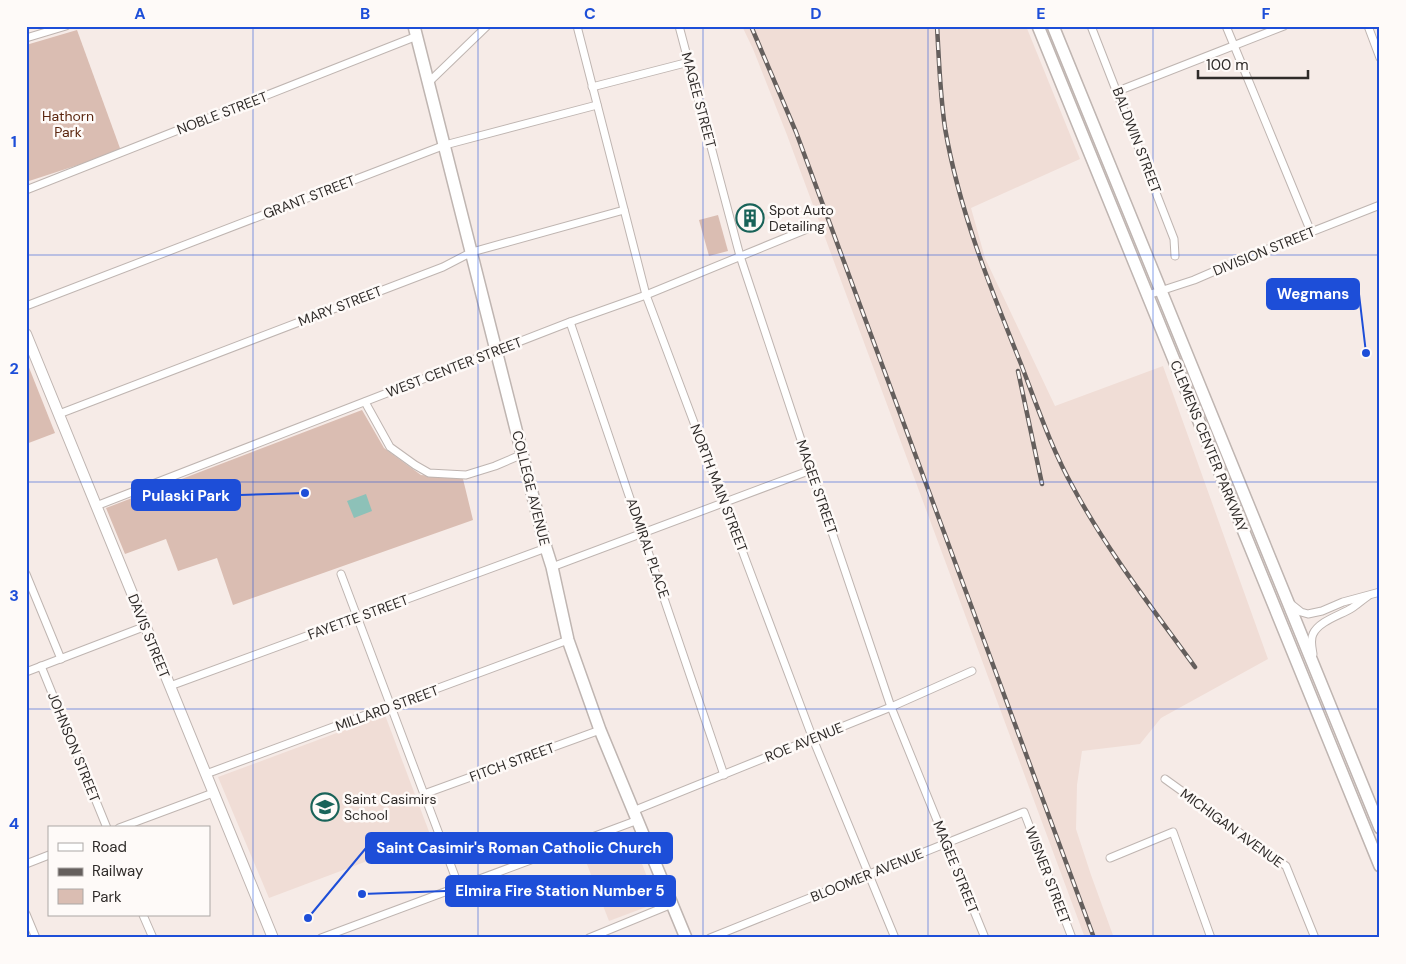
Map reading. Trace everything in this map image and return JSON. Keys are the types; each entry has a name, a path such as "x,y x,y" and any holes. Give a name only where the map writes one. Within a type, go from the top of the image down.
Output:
{"main road":[{"name":"CLEMENS CENTER PARKWAY","path":"1038,26 1380,866"},
{"name":"CLEMENS CENTER PARKWAY","path":"1053,26 1380,828"},
{"name":"COLLEGE AVENUE","path":"416,31 552,567 568,640 600,730 686,938"}],"street":[{"path":"26,38 66,26"},
{"path":"429,82 487,26"},
{"name":"NORTH MAIN STREET","path":"576,26 646,295 813,739 896,938"},
{"name":"MAGEE STREET","path":"679,26 740,256 811,470 891,706 985,938"},
{"name":"BALDWIN STREET","path":"1092,26 1174,238 1175,256"},
{"path":"1226,26 1311,232"},
{"path":"1118,92 1284,26"},
{"path":"1368,26 1380,58"},
{"name":"NOBLE STREET","path":"26,190 416,31"},
{"path":"592,87 689,62"},
{"name":"GRANT STREET","path":"26,306 445,145 597,105"},
{"name":"DIVISION STREET","path":"1148,296 1194,280 1380,205"},
{"name":"MARY STREET","path":"59,414 443,267 472,252 624,210"},
{"name":"WEST CENTER STREET","path":"96,506 570,322 646,295 812,227"},
{"name":"ADMIRAL PLACE","path":"570,322 724,775"},
{"name":"DAVIS STREET","path":"26,334 273,938"},
{"path":"365,402 390,447 429,473 466,474 495,466 523,454"},
{"path":"552,567 811,470"},
{"name":"FAYETTE STREET","path":"170,686 546,548"},
{"path":"26,574 61,659"},
{"path":"341,574 458,887"},
{"path":"1286,599 1301,612 1308,614 1380,592"},
{"path":"1317,675 1311,642 1313,634 1320,626 1351,609 1368,596"},
{"path":"26,672 146,626"},
{"name":"MILLARD STREET","path":"206,774 568,640"},
{"name":"JOHNSON STREET","path":"42,666 106,826"},
{"name":"ROE AVENUE","path":"321,938 458,887 636,816 724,775 972,671"},
{"name":"FITCH STREET","path":"424,794 600,730"},
{"name":"MICHIGAN AVENUE","path":"1165,779 1286,866 1315,938"},
{"path":"123,826 213,793"},
{"name":"BLOOMER AVENUE","path":"710,938 1024,812"},
{"name":"WISNER STREET","path":"1024,812 1072,938"},
{"path":"1110,858 1173,832 1211,938"},
{"path":"26,864 48,855"},
{"path":"589,938 672,904"},
{"path":"26,914 36,938"},
{"path":"143,916 153,938"}],"shaded area":[{"path":"742,26 1026,26 1080,159 971,208 985,258 1055,406 1163,366 1268,659 1161,718 1140,744 1082,751 1077,785 1076,829 1114,938 1085,938 787,135"},
{"name":"Saint Casimirs School","path":"385,715 431,837 269,898 218,777"},
{"path":"631,835 657,903 609,921 583,854"}],"green space":[{"name":"Hathorn Park","path":"77,30 121,151 26,182 26,45"},
{"path":"718,215 728,251 709,256 699,220"},
{"path":"26,360 55,433 26,444"},
{"path":"362,410 384,448 421,475 463,479 473,520 233,605 217,558 178,571 166,539 125,554 106,508"}],"water":[{"path":"366,494 372,511 354,518 347,501"}],"railway":[{"path":"751,26 796,132 1094,938"},
{"path":"937,26 943,115 958,189 987,277 1045,428 1066,474 1101,535 1195,667"},
{"path":"1018,371 1042,484"}],"place":[{"name":"Spot Auto Detailing","path":"750,218"},
{"name":"Wegmans","path":"1366,353"},
{"name":"Pulaski Park","path":"305,493"},
{"name":"Saint Casimirs School","path":"325,807"},
{"name":"Elmira Fire Station Number 5","path":"362,894"},
{"name":"Saint Casimir's Roman Catholic Church","path":"308,918"}]}
